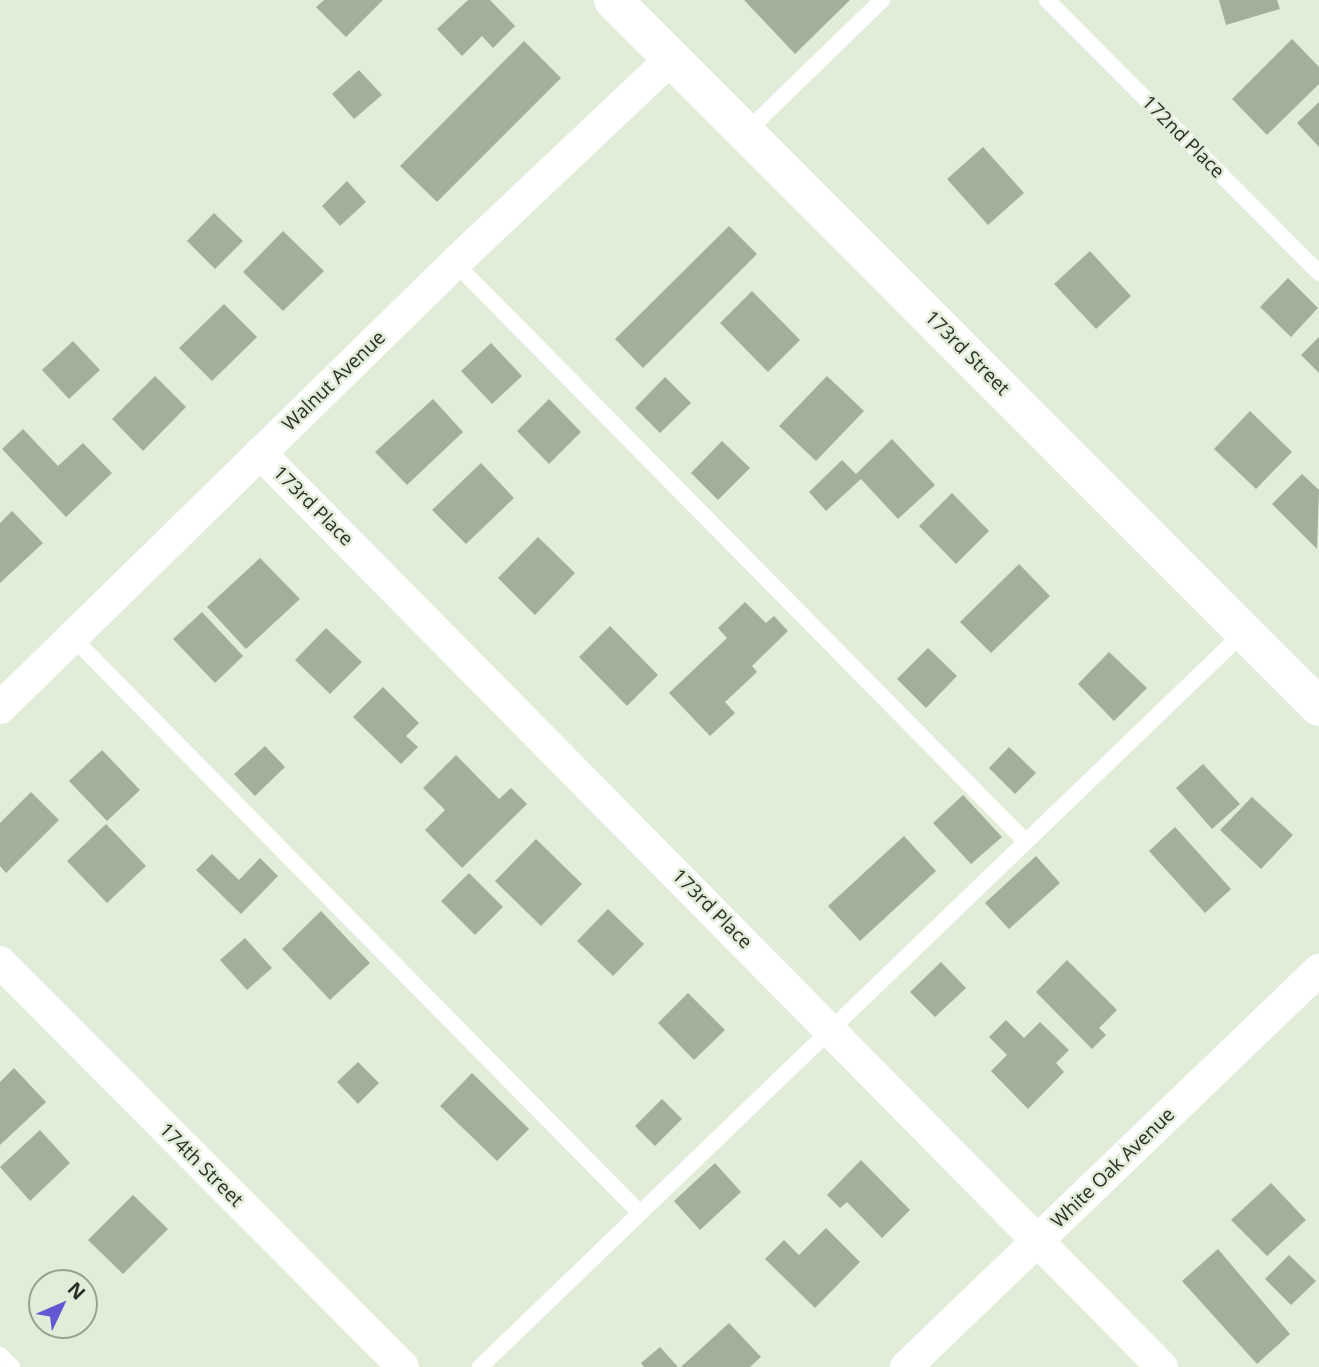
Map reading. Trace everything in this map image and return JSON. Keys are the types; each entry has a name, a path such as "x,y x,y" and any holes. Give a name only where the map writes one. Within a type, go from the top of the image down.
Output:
{"street":[{"name":"173rd Street","path":"614,0 1319,707"},
{"name":"Walnut Avenue","path":"0,708 456,262 672,58"},
{"name":"173rd Place","path":"260,453 1162,1367"},
{"name":"174th Street","path":"0,962 403,1367"},
{"name":"White Oak Avenue","path":"906,1367 1319,970"}],"lane":[{"path":"746,132 882,0"},
{"name":"172nd Place","path":"1047,0 1319,273"},
{"path":"456,262 1026,842"},
{"path":"480,1367 1244,632"},
{"path":"72,638 640,1213"},
{"path":"0,1355 12,1367"}],"building":[{"path":"324,0 383,0 346,37 316,7"},
{"path":"468,0 490,0 515,26 493,48 482,36 462,56 437,29"},
{"path":"744,0 850,0 795,54"},
{"path":"1219,0 1277,0 1280,9 1226,25"},
{"path":"1292,39 1319,67 1319,84 1267,135 1232,99"},
{"path":"524,41 561,78 437,202 400,166"},
{"path":"359,70 382,95 354,119 332,94"},
{"path":"1319,102 1319,147 1297,123"},
{"path":"983,147 1024,193 988,225 947,179"},
{"path":"347,181 366,202 340,226 322,206"},
{"path":"214,213 243,241 215,269 187,241"},
{"path":"729,226 757,254 643,368 615,339"},
{"path":"283,231 324,271 283,311 243,272"},
{"path":"1090,251 1131,296 1096,329 1054,284"},
{"path":"1288,278 1318,308 1291,337 1260,307"},
{"path":"752,291 800,340 768,372 720,323"},
{"path":"224,304 257,337 212,381 179,348"},
{"path":"1319,337 1319,373 1301,355"},
{"path":"73,341 100,370 69,399 42,370"},
{"path":"491,343 522,376 492,404 461,371"},
{"path":"155,376 186,407 143,451 112,419"},
{"path":"827,376 864,411 816,461 779,426"},
{"path":"665,377 691,403 660,433 635,408"},
{"path":"433,399 463,432 407,485 375,452"},
{"path":"549,399 581,432 549,464 517,431"},
{"path":"1250,411 1292,452 1256,489 1214,449"},
{"path":"23,429 58,466 83,443 112,473 66,517 2,449"},
{"path":"892,439 935,485 898,519 861,479 826,511 809,492 842,460 856,474"},
{"path":"722,441 750,468 718,500 691,473"},
{"path":"481,463 514,498 466,544 432,510"},
{"path":"1302,474 1319,490 1317,549 1272,504"},
{"path":"952,493 989,531 956,564 919,526"},
{"path":"12,511 43,543 0,583 0,523"},
{"path":"538,537 575,573 535,615 498,578"},
{"path":"260,558 300,599 246,649 207,607"},
{"path":"1019,564 1050,596 991,653 960,622"},
{"path":"745,602 766,623 774,616 788,631 752,666 757,672 725,702 735,713 710,736 669,693 727,638 718,628"},
{"path":"202,612 243,656 215,683 173,639"},
{"path":"610,626 658,675 627,706 579,657"},
{"path":"326,628 362,662 330,694 295,660"},
{"path":"928,648 957,676 926,708 897,679"},
{"path":"1109,652 1147,688 1114,721 1078,684"},
{"path":"383,687 419,723 406,736 418,747 401,764 353,717"},
{"path":"265,746 285,767 255,796 234,774"},
{"path":"1009,747 1036,773 1015,794 989,768"},
{"path":"102,750 140,790 107,821 69,781"},
{"path":"456,755 499,799 511,788 527,804 462,868 425,830 445,810 423,788"},
{"path":"1203,764 1240,804 1212,829 1176,788"},
{"path":"31,792 59,820 6,873 0,866 0,823"},
{"path":"963,795 1002,837 971,864 933,823"},
{"path":"1252,797 1293,835 1261,869 1220,830"},
{"path":"106,824 146,866 107,903 67,861"},
{"path":"1175,827 1231,889 1205,913 1149,851"},
{"path":"904,836 936,871 860,941 828,906"},
{"path":"536,839 582,884 541,926 495,881"},
{"path":"212,854 239,880 260,858 278,876 241,914 196,870"},
{"path":"1036,856 1060,883 1009,929 985,903"},
{"path":"469,873 503,907 475,935 441,901"},
{"path":"608,909 644,944 613,976 577,941"},
{"path":"321,911 370,963 330,1000 282,949"},
{"path":"245,938 272,968 247,990 220,960"},
{"path":"1067,960 1117,1010 1099,1028 1106,1035 1092,1049 1036,992"},
{"path":"941,962 966,988 935,1017 910,992"},
{"path":"688,993 725,1030 694,1060 658,1023"},
{"path":"1006,1020 1024,1038 1040,1022 1069,1050 1056,1063 1064,1072 1028,1109 991,1071 1007,1055 989,1037"},
{"path":"358,1062 379,1083 358,1104 337,1082"},
{"path":"14,1068 46,1102 0,1145 0,1082"},
{"path":"472,1073 529,1129 497,1161 440,1106"},
{"path":"662,1099 682,1119 655,1146 635,1126"},
{"path":"40,1130 70,1163 30,1201 0,1167"},
{"path":"861,1160 910,1210 882,1238 847,1202 840,1208 827,1195"},
{"path":"715,1163 741,1192 700,1230 674,1201"},
{"path":"1271,1183 1306,1220 1267,1256 1231,1220"},
{"path":"133,1195 168,1229 123,1274 88,1240"},
{"path":"826,1228 860,1262 815,1308 765,1259 784,1240 799,1255"},
{"path":"1218,1249 1290,1334 1257,1364 1182,1281"},
{"path":"1289,1255 1316,1281 1291,1305 1265,1279"},
{"path":"729,1323 761,1357 750,1367 681,1367"},
{"path":"660,1347 678,1367 644,1367 641,1363"}]}
